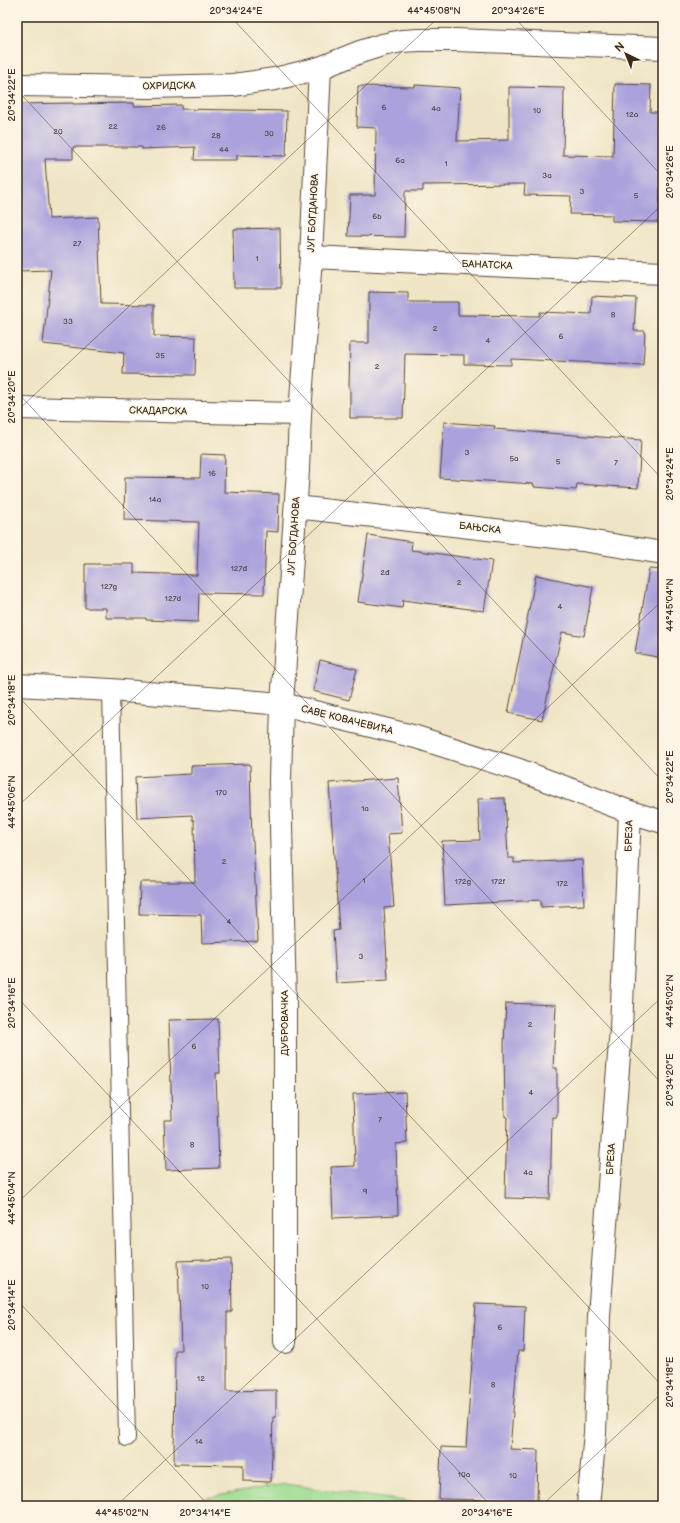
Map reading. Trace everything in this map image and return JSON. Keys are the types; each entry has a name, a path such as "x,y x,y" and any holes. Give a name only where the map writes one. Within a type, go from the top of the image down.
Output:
{"street":[{"path":"320,68 382,45 402,41 419,40 456,40 663,48"},
{"name":"ОХРИДСКА","path":"17,85 151,87 233,85 275,79 320,68"},
{"name":"ЈУГ БОГДАНОВА","path":"282,704 311,257 320,68"},
{"name":"БАНАТСКА","path":"311,257 663,273"},
{"name":"СКАДАРСКА","path":"17,408 300,414"},
{"name":"БАЊСКА","path":"296,506 582,540 663,553"},
{"name":"САВЕ КОВАЧЕВИЋА","path":"17,685 111,690 282,704 416,737 519,770 630,812 663,822"},
{"name":"ДУБРОВАЧКА","path":"282,704 280,780 285,1005 285,1342"},
{"name":"БРЕЗА","path":"588,1506 594,1433 599,1316 621,1029 630,812"}],"lane":[{"path":"111,690 127,1438"}],"green space":[{"path":"285,1484 438,1506 159,1506"}],"building":[{"path":"615,84 651,85 650,112 663,112 663,154 661,154 659,222 612,221 612,215 570,214 571,196 524,195 525,184 423,185 423,191 405,191 404,237 348,236 350,195 375,195 376,128 357,127 358,86 415,87 415,85 460,88 457,141 509,140 509,87 564,88 563,155 613,156"},
{"path":"134,103 134,106 181,105 181,109 287,111 286,156 237,155 237,160 194,160 195,147 142,149 142,147 73,147 73,159 45,159 49,219 98,217 101,304 154,305 154,336 196,337 195,375 123,374 124,353 43,344 51,270 17,271 17,104"},
{"path":"280,228 281,288 234,288 233,229"},
{"path":"369,292 408,293 408,302 458,302 458,315 540,316 540,312 591,314 592,296 636,298 634,331 645,331 643,365 511,359 511,365 464,364 464,355 405,354 403,418 350,418 350,343 369,343"},
{"path":"444,422 495,426 494,429 641,440 638,488 577,484 576,490 534,487 534,484 440,478"},
{"path":"201,454 225,455 224,492 279,494 278,532 266,531 264,594 199,593 198,622 146,620 146,618 106,618 106,608 85,608 85,564 134,564 134,573 197,575 199,522 124,520 125,477 200,478"},
{"path":"368,535 412,542 411,550 492,561 484,611 403,600 402,608 358,602"},
{"path":"649,569 663,570 663,658 635,653"},
{"path":"536,575 593,587 584,636 562,632 542,720 508,713"},
{"path":"320,660 357,669 349,700 313,691"},
{"path":"250,764 252,841 258,941 202,943 201,915 139,914 140,882 195,882 194,820 192,820 192,815 137,818 135,777 191,774 191,766"},
{"path":"398,778 402,833 388,834 394,907 384,908 388,980 336,983 333,931 339,930 329,783"},
{"path":"505,798 508,858 514,858 514,863 582,860 584,905 541,907 541,900 445,905 442,841 480,840 478,799"},
{"path":"506,1003 556,1005 553,1068 557,1068 557,1117 552,1117 550,1199 505,1198 507,1117 505,1117 504,1044"},
{"path":"218,1019 220,1073 216,1073 219,1168 166,1170 164,1120 172,1120 169,1020"},
{"path":"405,1092 407,1143 396,1144 398,1215 333,1218 331,1167 355,1166 353,1094"},
{"path":"231,1259 232,1312 227,1312 227,1391 276,1390 276,1417 273,1417 271,1482 243,1481 243,1465 174,1464 175,1350 181,1350 178,1261"},
{"path":"476,1304 525,1306 523,1351 518,1351 510,1449 538,1450 537,1501 439,1499 441,1447 466,1448"}]}
